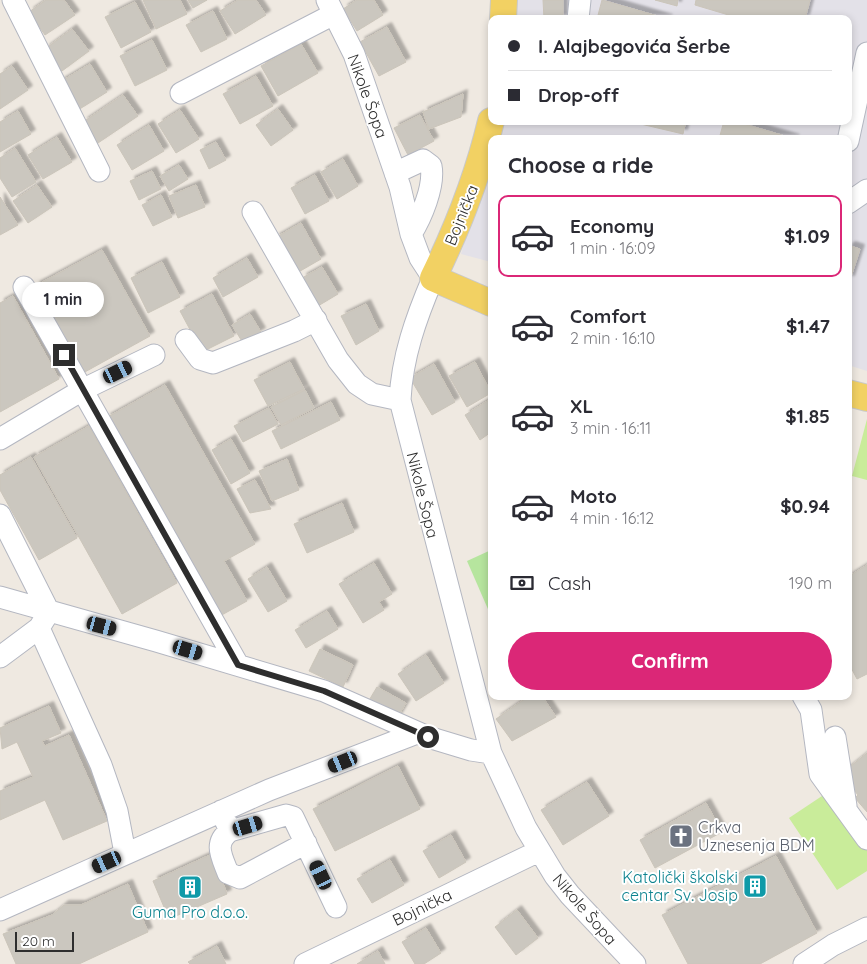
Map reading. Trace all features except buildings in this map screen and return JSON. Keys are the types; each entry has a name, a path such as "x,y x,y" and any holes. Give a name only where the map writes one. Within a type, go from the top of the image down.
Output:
{"main road":[{"path":"503,15 504,0"},
{"name":"Bojnička","path":"433,278 453,238 480,168 490,125"},
{"path":"433,278 488,303"},
{"path":"852,394 867,398"}],"street":[{"path":"13,0 99,171"},
{"path":"578,15 580,0"},
{"path":"181,93 330,7"},
{"name":"Nikole Šopa","path":"330,7 354,54 395,172 410,234 420,258 433,278 417,316 406,353 400,400 491,753 539,851 570,895 635,964"},
{"path":"852,115 867,52"},
{"path":"395,172 423,160 431,166 433,174 421,218 410,234"},
{"path":"852,200 867,190"},
{"path":"254,212 338,360 357,384 372,394 400,400"},
{"path":"24,287 84,389 238,665"},
{"path":"186,340 200,359 213,363 294,331 316,320"},
{"path":"0,438 84,389 154,355"},
{"path":"0,515 101,765 117,811 125,854"},
{"path":"0,597 44,620 238,665 324,691 416,733 448,744 491,753"},
{"path":"0,657 44,620"},
{"path":"805,700 811,710 820,774 867,839"},
{"path":"0,910 220,811 416,733"},
{"path":"835,737 847,811"},
{"path":"220,811 230,831"},
{"path":"306,843 240,878 228,873 220,852 223,836 230,831 290,815 293,817 306,843 336,907"},
{"name":"Bojnička","path":"305,964 539,851"},
{"path":"804,964 833,945 867,928"}],"shaded area":[{"path":"515,0 867,0 867,371 852,366 852,135 496,135 499,125 852,125 852,15 517,15"},
{"path":"488,162 488,261 461,254"}],"green space":[{"path":"867,419 867,480 852,476"},
{"path":"488,551 488,609 467,561"},
{"path":"831,790 867,844 867,871 837,890 789,818"}],"place":[{"name":"Crkva Uznesenja BDM","path":"681,836"},
{"name":"Katolički školski centar Sv. Josip","path":"755,886"},
{"name":"Guma Pro d.o.o.","path":"190,887"}],"route":[{"path":"64,355 238,665 324,691 428,737"}]}
